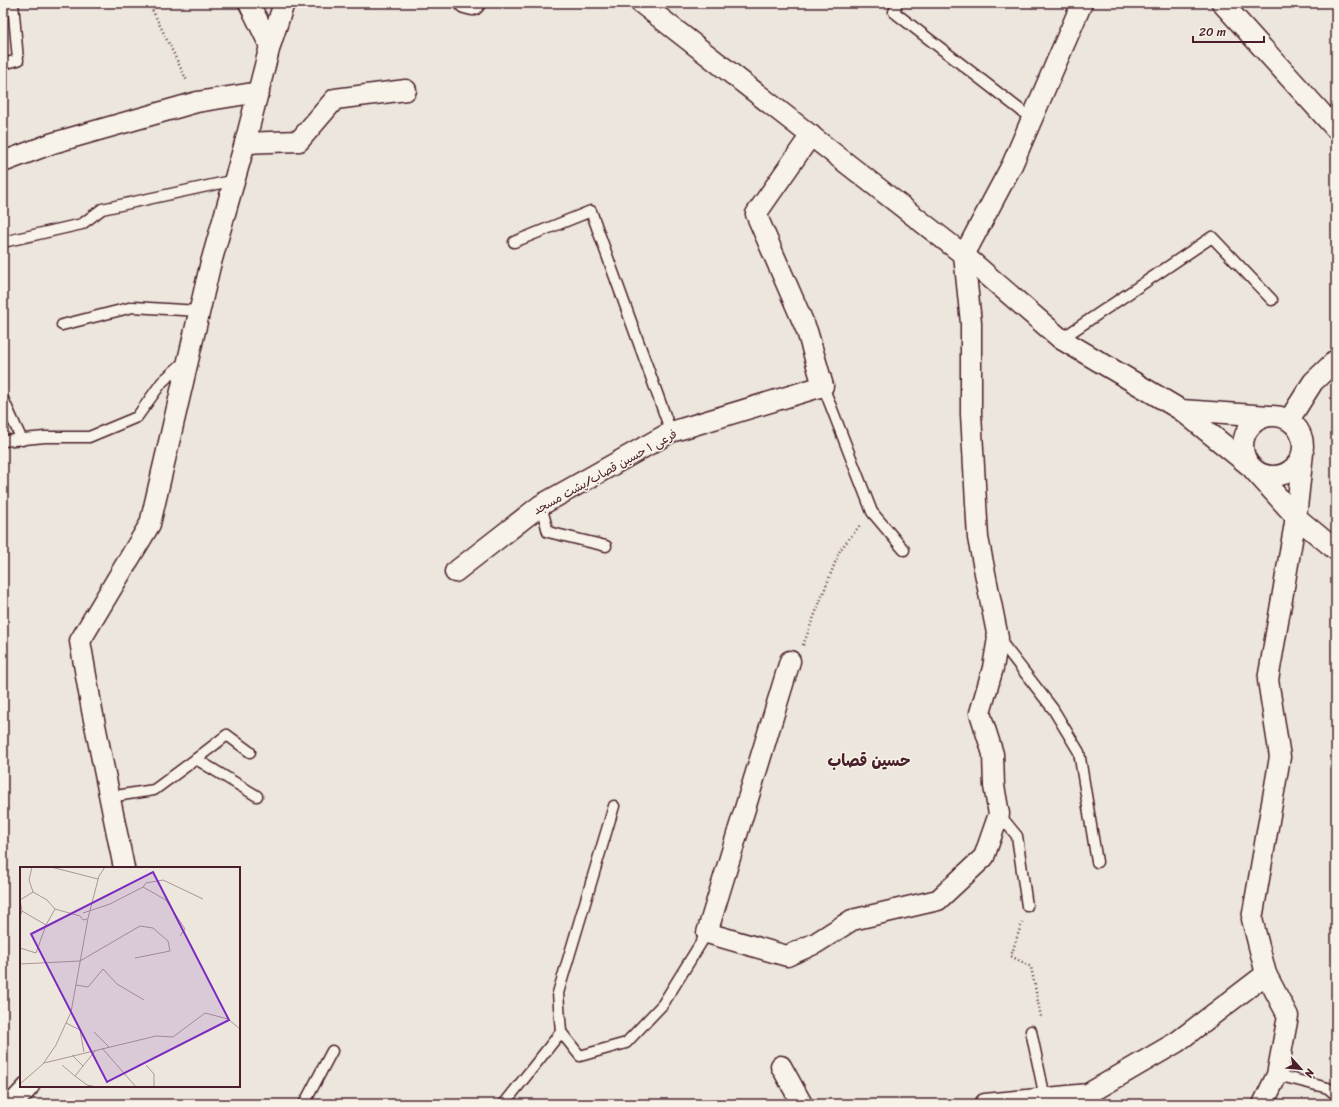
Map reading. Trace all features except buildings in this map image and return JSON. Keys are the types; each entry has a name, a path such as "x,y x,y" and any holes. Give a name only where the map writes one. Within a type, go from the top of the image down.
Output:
{"street":[{"path":"249,3 270,46"},
{"path":"124,867 109,797 80,641 150,524 210,266 259,92 270,46 284,3"},
{"path":"466,3 472,5 475,3"},
{"path":"641,3 964,255 1060,339 1181,410 1258,472 1267,476 1285,474 1293,468 1303,453"},
{"path":"790,661 707,933 787,956 816,943 852,920 938,900 984,857 999,814 994,786 993,754 980,713 993,668 998,638 978,538 971,414 971,323 964,255 1012,165 1082,3"},
{"path":"1222,3 1336,129"},
{"path":"245,143 299,141 335,99 406,90"},
{"path":"3,162 54,143 197,102 259,92"},
{"path":"812,135 756,214 807,331 823,386"},
{"path":"1336,360 1313,382 1280,418 1261,418 1253,424 1247,431 1243,450 1251,467 1296,517 1336,550"},
{"name":"فرعی ۱ حسین قصاب/پشت مسجد","path":"455,572 541,505 671,432 823,386"},
{"path":"1181,410 1280,418 1296,426 1301,434 1303,443 1296,517 1268,680 1280,757 1252,919 1266,974 1288,1016 1277,1075 1263,1104"},
{"path":"985,1104 1088,1094 1177,1042 1266,974"},
{"path":"781,1066 802,1104"},
{"path":"12,1104 28,1087"}],"lane":[{"path":"3,64 18,60 13,3"},
{"path":"897,3 894,12 1032,119"},
{"path":"3,242 82,224 102,209 234,180"},
{"path":"514,242 591,211 671,432"},
{"path":"1060,339 1212,237 1272,300"},
{"path":"62,325 133,307 199,310"},
{"path":"3,441 45,437 89,437 137,417 162,382 188,357"},
{"path":"823,386 872,512 904,550"},
{"path":"3,399 22,440"},
{"path":"541,505 548,532 606,546"},
{"path":"998,638 1053,709 1079,752 1098,862"},
{"path":"109,797 154,790 227,734 250,752"},
{"path":"196,759 256,796"},
{"path":"614,806 558,993 561,1032 580,1056 626,1043 663,1004 707,933"},
{"path":"999,814 1017,836 1027,906"},
{"path":"1031,1031 1045,1098"},
{"path":"504,1104 561,1032"},
{"path":"304,1104 332,1051"},
{"path":"1277,1075 1328,1088 1336,1095"}],"path":[{"path":"148,3 197,102"},
{"path":"790,661 805,643 840,550 872,512"},
{"path":"1027,906 1011,956 1031,967 1043,1025 1031,1031"}],"district":[{"name":"حسین قصاب","path":"869,760"}]}
